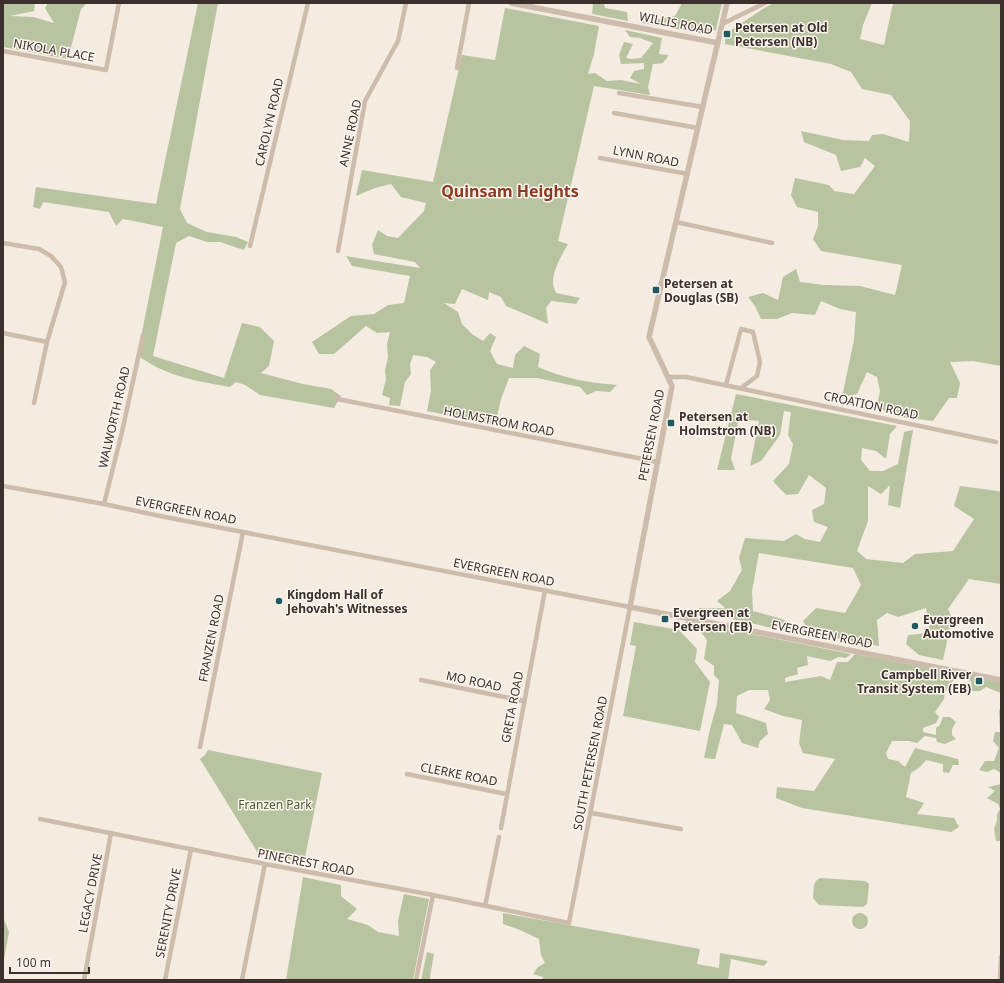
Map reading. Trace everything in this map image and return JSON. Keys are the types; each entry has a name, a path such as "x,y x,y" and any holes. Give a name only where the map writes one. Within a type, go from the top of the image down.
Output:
{"street":[{"name":"NIKOLA PLACE","path":"3,51 106,70 119,3"},
{"name":"CAROLYN ROAD","path":"250,246 308,3"},
{"name":"ANNE ROAD","path":"338,251 365,102 398,42 406,3"},
{"path":"457,68 469,3"},
{"name":"WILLIS ROAD","path":"511,3 718,42"},
{"name":"PETERSEN ROAD","path":"630,608 672,386 649,337 727,3"},
{"path":"722,24 765,3"},
{"path":"619,93 703,107"},
{"path":"614,113 698,128"},
{"name":"LYNN ROAD","path":"600,158 688,174"},
{"path":"676,222 772,243"},
{"path":"3,243 39,249 51,256 61,267 65,282 47,342 34,403"},
{"path":"726,386 741,330 753,332 760,362 757,376 741,388"},
{"path":"3,333 47,342"},
{"name":"WALWORTH ROAD","path":"104,504 122,432 143,335"},
{"name":"CROATION ROAD","path":"668,377 686,377 996,442"},
{"name":"HOLMSTROM ROAD","path":"338,400 658,462"},
{"name":"EVERGREEN ROAD","path":"3,486 104,504 1001,680"},
{"name":"FRANZEN ROAD","path":"200,747 243,532"},
{"name":"GRETA ROAD","path":"501,828 506,794 545,590"},
{"name":"SOUTH PETERSEN ROAD","path":"569,923 630,608"},
{"name":"MO ROAD","path":"421,680 524,701"},
{"name":"CLERKE ROAD","path":"407,774 506,794"},
{"path":"591,813 680,829"},
{"name":"PINECREST ROAD","path":"40,819 191,850 433,895 569,923"},
{"name":"LEGACY DRIVE","path":"84,980 111,833"},
{"path":"485,906 499,837"},
{"name":"SERENITY DRIVE","path":"165,980 191,850"},
{"path":"242,980 265,864"},
{"path":"416,980 433,895"},
{"path":"1000,980 1001,957"}],"green space":[{"path":"3,3 35,3 34,11 10,16 33,17 54,23 45,8 48,3 87,3 81,9 68,59 3,47"},
{"path":"198,3 218,3 180,209 187,223 207,232 236,237 248,242 244,250 220,242 207,242 189,236 176,243 153,356 224,378 242,323 260,327 274,341 269,366 261,373 303,384 331,389 341,396 334,408 260,395 245,385 236,382 230,387 183,377 161,369 140,357 141,337 163,227 123,219 116,226 109,212 43,202 40,209 33,207 36,187 156,204"},
{"path":"593,3 604,3 605,8 627,12 628,21 592,14"},
{"path":"682,3 722,3 716,30 705,34 642,23 645,18 659,19 675,16"},
{"path":"774,3 872,3 863,25 860,39 884,45 893,3 1001,3 1001,366 973,361 950,362 960,383 957,398 949,398 933,421 900,417 884,410 876,410 880,391 877,377 867,372 857,394 842,397 854,340 856,312 840,309 821,301 815,315 792,313 777,319 761,319 755,306 748,297 763,293 778,300 783,277 796,269 800,282 824,285 860,286 895,295 902,265 821,251 813,239 818,226 818,212 797,207 791,195 795,178 829,185 834,191 854,194 875,166 865,158 860,167 841,171 836,155 804,142 801,131 843,140 869,141 872,135 883,134 909,142 910,121 891,95 862,89 851,72 831,64 725,44 725,34"},
{"path":"505,8 599,26 594,54 588,74 595,73 607,81 621,80 641,84 630,78 634,71 644,69 644,63 621,64 619,55 624,42 633,44 626,58 631,59 641,58 653,43 640,38 630,37 625,30 662,38 659,54 669,55 663,63 653,64 648,87 650,95 594,86 558,241 568,244 558,263 553,279 553,285 556,293 580,298 576,304 551,301 546,308 548,324 506,306 501,297 489,292 488,300 462,289 455,304 444,303 458,312 462,324 472,334 483,341 490,333 496,337 490,351 497,364 513,368 515,355 524,346 540,354 538,367 576,379 617,385 610,392 596,391 587,395 580,387 537,378 509,378 501,399 495,425 427,411 431,391 430,370 436,362 427,357 413,355 410,365 411,374 405,382 400,406 389,405 390,398 382,395 386,379 385,370 388,358 387,344 390,332 377,333 366,326 334,354 319,354 312,342 351,316 374,314 388,305 404,303 410,276 352,266 346,256 420,268 415,262 374,254 372,245 378,230 387,236 398,238 424,211 426,203 401,197 391,184 375,188 356,196 362,170 433,182 462,55 495,60"},
{"path":"736,394 897,426 890,434 886,459 876,451 862,448 861,460 870,471 883,471 898,464 904,432 913,430 900,508 888,505 890,485 881,494 868,486 868,521 857,551 866,559 903,563 915,554 953,551 974,519 954,506 960,486 1001,492 1001,584 969,579 948,609 952,618 943,660 919,655 906,644 908,635 930,633 926,608 898,617 887,613 877,620 879,646 809,633 803,621 816,608 845,613 861,585 853,568 759,553 752,591 753,611 782,619 798,627 800,634 700,612 699,608 725,608 717,601 730,591 742,570 739,558 745,538 784,541 796,534 805,539 820,542 828,527 814,522 812,510 824,504 826,488 809,475 798,494 786,495 773,481 789,464 793,444 788,435 791,412 784,411 780,435 761,461 750,466 759,421 739,419 731,458 735,470 717,470"},
{"path":"688,621 851,654 846,658 839,657 830,661 807,656 808,665 797,668 798,674 785,678 785,682 821,676 830,680 837,662 848,662 855,654 1001,682 1001,693 986,687 980,691 972,691 971,681 955,678 945,692 944,699 935,712 939,717 936,723 923,728 923,732 936,735 936,728 940,725 943,717 950,717 956,722 952,729 952,735 956,739 945,744 937,742 936,738 925,736 917,743 909,741 892,741 886,753 888,759 898,761 905,767 915,748 958,759 959,765 953,765 949,773 943,772 943,764 926,760 920,767 911,773 906,797 924,803 917,814 954,818 959,827 951,832 802,808 776,798 777,787 814,791 835,759 803,753 799,743 802,720 783,716 764,709 770,700 768,690 749,690 737,696 736,713 766,723 768,734 760,741 758,748 742,743 732,725 724,724 715,759 704,758 717,704 719,680 714,675 714,666 704,659 707,640 700,631 687,630 679,624"},
{"path":"634,622 679,630 697,649 695,662 710,682 700,731 623,716 636,646 630,645"},
{"path":"1001,705 1001,773 994,769 987,772 979,770 985,761 994,761 999,748 993,741 995,732 1000,732 999,711"},
{"name":"Franzen Park","path":"208,750 322,773 304,862 258,853 200,759"},
{"path":"1001,784 1001,841 996,841 994,829 997,821 997,814 1000,809 998,804 987,798 995,791 988,787"},
{"path":"303,877 341,885 341,896 357,909 347,919 368,925 378,932 399,936 398,921 404,894 429,899 413,980 286,980"},
{"path":"820,878 865,881 869,884 867,904 863,907 819,905 813,898 816,881"},
{"path":"503,913 700,949 697,964 719,968 720,953 768,961 764,966 731,959 728,980 542,980 543,977 533,974 538,967 545,963 541,955 539,939 503,924"},
{"path":"857,913 863,913 868,918 866,927 863,929 857,929 852,924 852,918"},
{"path":"3,917 9,932 3,965"},
{"path":"427,952 434,954 430,980 421,980"}],"place":[{"name":"Petersen at Old Petersen (NB)","path":"727,34"},
{"name":"Petersen at Douglas (SB)","path":"656,290"},
{"name":"Petersen at Holmstrom (NB)","path":"671,423"},
{"name":"Kingdom Hall of Jehovah's Witnesses","path":"279,601"},
{"name":"Evergreen at Petersen (EB)","path":"665,619"},
{"name":"Evergreen Automotive","path":"915,626"},
{"name":"Campbell River Transit System (EB)","path":"979,681"}],"district":[{"name":"Quinsam Heights","path":"510,191"}]}
